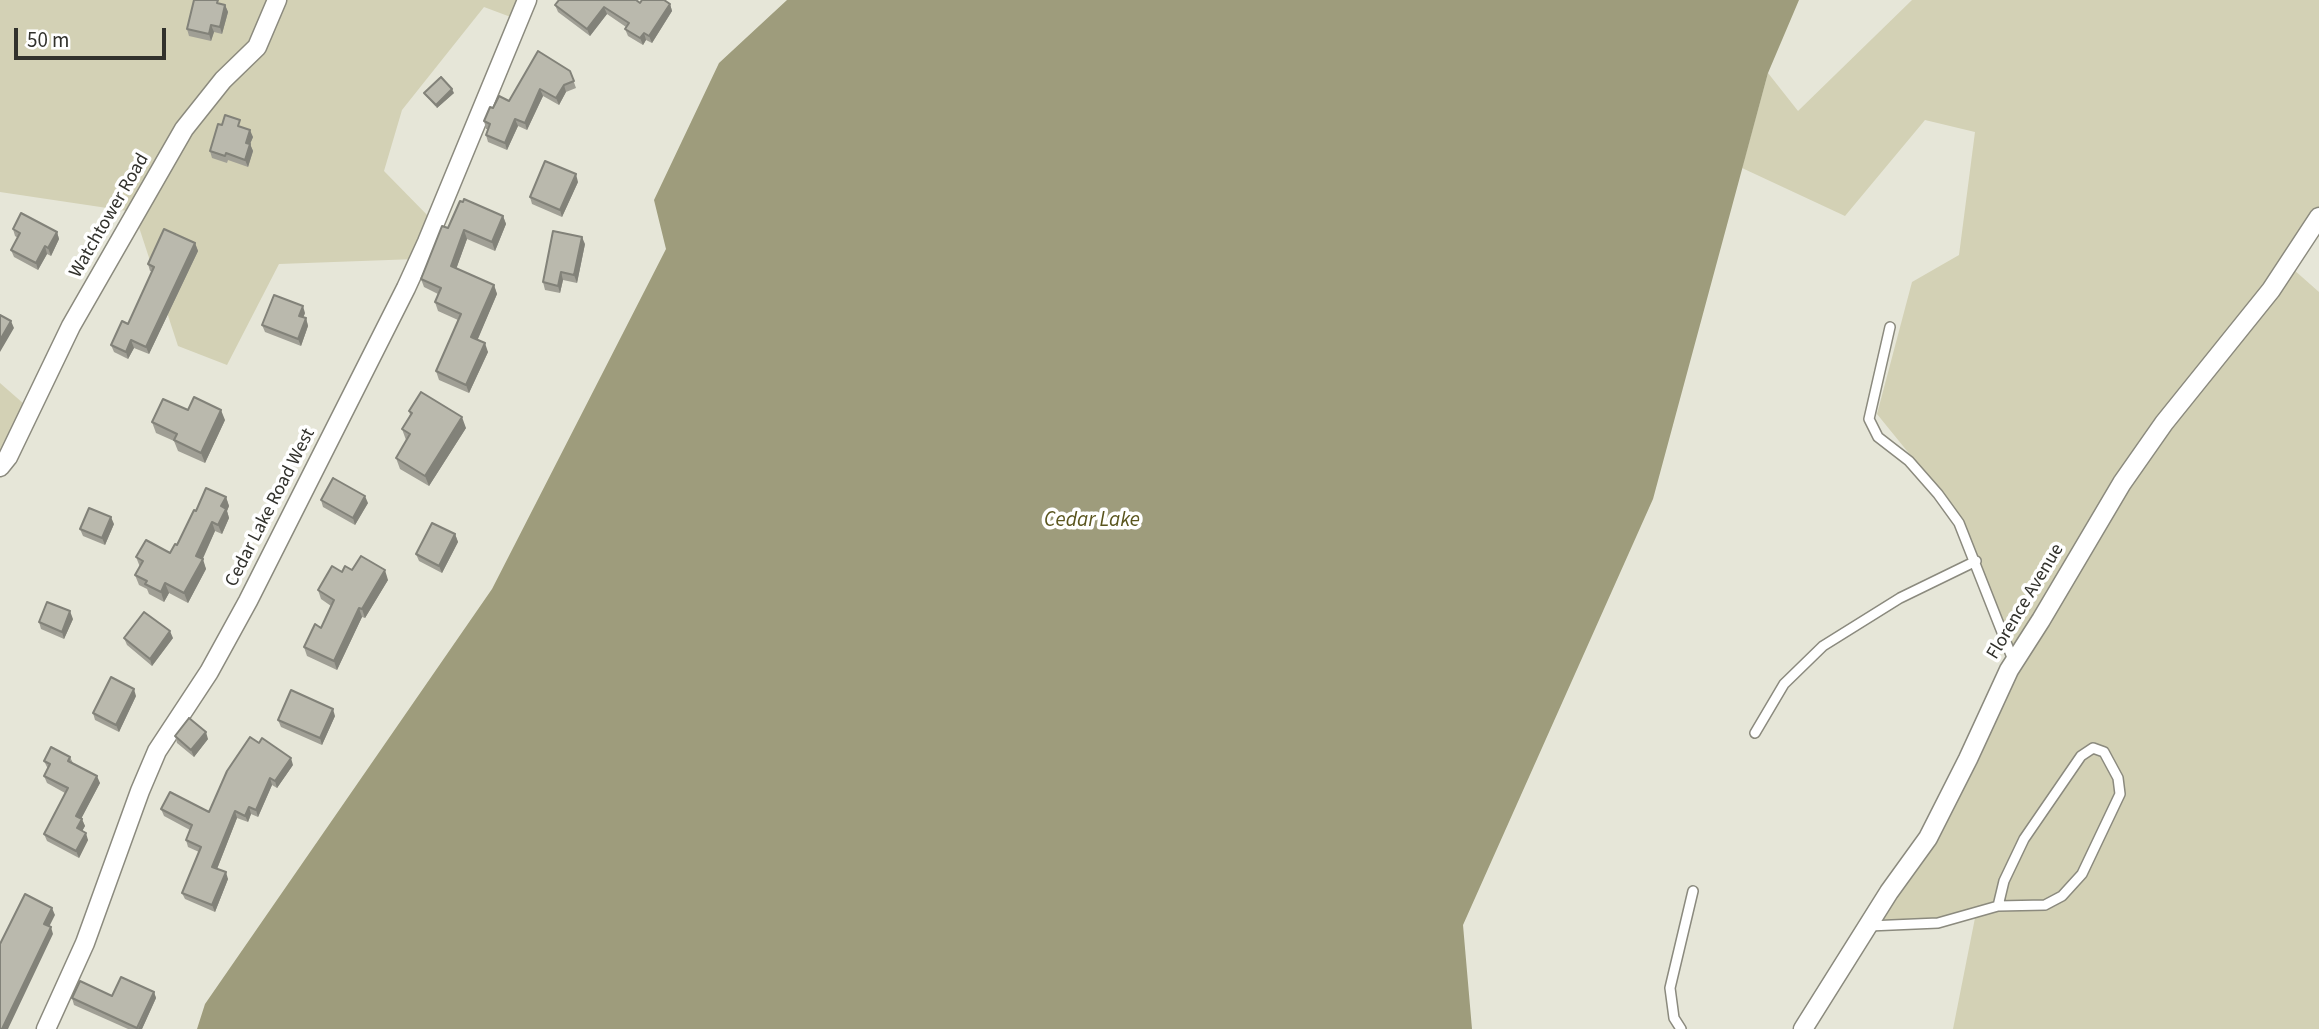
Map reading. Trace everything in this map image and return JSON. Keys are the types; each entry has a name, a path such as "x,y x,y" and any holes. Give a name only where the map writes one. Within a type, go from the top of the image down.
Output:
{"street":[{"name":"Watchtower Road","path":"0,467 8,457 71,326 184,129 223,80 257,47 276,0"},
{"name":"Cedar Lake Road West","path":"46,1029 85,943 140,791 158,751 209,673 248,601 405,288 427,242 527,0"},
{"name":"Florence Avenue","path":"1803,1029 1889,892 1928,838 2014,662 2122,483 2164,423 2271,290 2319,217"}],"lane":[{"path":"1890,327 1869,419 1878,438 1909,461 1959,523 2014,662"},
{"path":"1755,733 1784,684 1823,646 1900,598 1976,561"},
{"path":"1868,926 1938,923 1998,906 2045,905 2062,896 2082,874 2120,794 2118,778 2104,752 2092,748 2081,756 2024,839 2004,881 1998,906"},
{"path":"1681,1029 1674,1018 1670,988 1693,891"}],"shaded area":[{"path":"0,0 527,0 516,19 484,7 402,110 384,171 432,220 416,259 279,264 227,365 178,346 134,212 0,192"},
{"path":"1912,0 2319,0 2319,218 2285,262 2319,292 2319,1029 1953,1029 1975,918 1871,928 2013,662 1959,515 1877,414 1912,282 1959,255 1975,132 1925,120 1845,216 1742,168 1768,73 1798,111"},
{"path":"0,383 32,411 0,455"}],"water":[{"name":"Cedar Lake","path":"787,0 1799,0 1768,73 1653,499 1463,925 1472,1029 197,1029 205,1004 492,589 666,249 654,200 719,63"}],"building":[{"path":"194,0 218,0 217,3 225,5 220,27 211,25 209,34 187,29"},
{"path":"559,0 636,0 640,3 642,0 664,0 670,4 649,36 644,33 640,38 625,29 629,23 604,7 587,29 555,5"},
{"path":"538,51 570,71 574,81 564,85 556,98 540,89 525,123 515,119 505,143 486,135 490,124 484,121 490,107 493,108 499,96 509,101"},
{"path":"441,77 452,89 436,105 424,93"},
{"path":"225,115 240,120 238,126 250,130 246,143 250,144 245,160 210,151 218,124 222,125"},
{"path":"545,161 576,174 560,210 530,197"},
{"path":"464,199 503,216 492,242 464,230 451,266 494,285 471,337 485,343 466,385 436,371 461,314 435,302 441,288 421,279 442,226 448,228 460,201 463,202"},
{"path":"21,213 57,232 36,263 11,250 20,233 13,229"},
{"path":"164,229 195,243 146,347 131,340 126,352 111,345 122,321 128,324 154,267 148,264"},
{"path":"553,231 582,237 574,275 561,272 558,286 543,282"},
{"path":"274,295 303,306 299,316 306,318 298,339 262,325"},
{"path":"0,315 11,321 0,340"},
{"path":"421,392 462,417 425,476 396,458 410,434 402,429"},
{"path":"194,397 221,410 201,453 174,440 177,434 152,422 163,399 188,410"},
{"path":"333,478 365,496 353,518 321,500"},
{"path":"206,488 226,497 221,506 226,509 218,525 212,522 196,556 203,559 184,593 165,583 161,592 145,584 147,581 135,575 143,561 136,557 146,540 170,553 175,544 177,545 194,510 196,511"},
{"path":"89,508 111,517 102,538 80,529"},
{"path":"432,523 455,534 439,566 416,554"},
{"path":"361,556 385,570 362,609 359,608 334,661 304,647 315,624 321,628 334,600 318,590 332,566 342,572 345,566 352,570"},
{"path":"47,602 70,611 62,632 39,622"},
{"path":"144,612 170,631 150,659 124,638"},
{"path":"111,677 134,689 116,725 93,713"},
{"path":"291,690 333,709 320,738 278,720"},
{"path":"189,718 206,732 191,750 175,736"},
{"path":"250,737 259,743 262,738 291,758 275,781 270,778 256,810 249,807 245,816 235,811 212,867 226,872 212,905 182,893 201,847 186,840 192,825 161,809 170,792 209,812 227,771"},
{"path":"51,747 70,757 68,761 97,776 76,816 82,819 77,828 86,833 76,851 44,834 68,788 44,776 50,764 44,761"},
{"path":"25,894 52,908 44,924 51,927 0,1029 0,944"},
{"path":"121,977 154,992 137,1028 72,998 80,981 112,996"}]}
